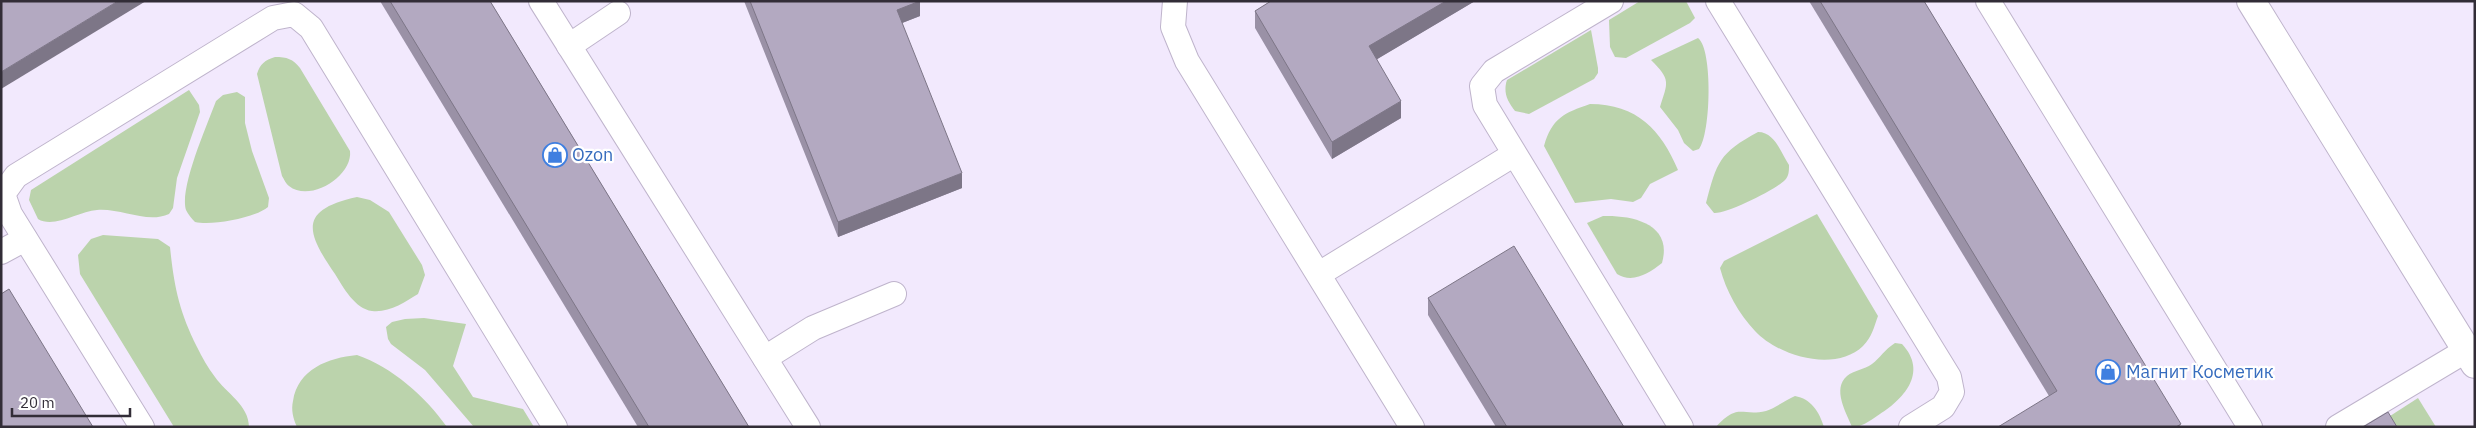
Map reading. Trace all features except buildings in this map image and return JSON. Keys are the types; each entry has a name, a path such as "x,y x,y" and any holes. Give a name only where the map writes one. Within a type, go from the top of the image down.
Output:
{"street":[{"path":"2251,1 2471,357"}],"lane":[{"path":"541,1 808,427"},
{"path":"1175,1 1173,27 1186,61 1412,427"},
{"path":"1612,1 1494,71 1482,86 1484,106 1681,427"},
{"path":"1718,1 1949,377 1952,392 1944,407 1911,427"},
{"path":"1988,1 2250,427"},
{"path":"569,46 618,13"},
{"path":"142,427 10,214 3,194 16,176 273,18 294,14 311,28 555,427"},
{"path":"1319,274 1513,155"},
{"path":"1,252 25,239"},
{"path":"765,358 813,328 894,294"},
{"path":"2338,427 2471,357"}],"green space":[{"path":"1640,1 1686,1 1695,18 1690,23 1626,58 1615,57 1610,47 1609,20"},
{"path":"1591,30 1598,68 1598,73 1594,79 1529,114 1515,111 1506,96 1507,80"},
{"path":"1698,38 1703,45 1706,58 1709,92 1703,140 1699,149 1693,151 1684,143 1678,130 1660,107 1666,82 1662,72 1651,60"},
{"path":"275,57 289,59 300,68 350,151 345,169 338,178 318,189 298,190 288,185 282,176 257,74 263,63"},
{"path":"189,90 199,105 200,112 177,178 173,208 169,214 161,217 143,217 115,211 97,210 59,221 44,222 38,219 29,200 31,190"},
{"path":"237,92 245,97 245,123 252,151 269,198 268,207 244,218 212,223 195,222 186,210 185,200 195,156 216,101 223,95"},
{"path":"1590,104 1607,105 1621,109 1634,114 1645,122 1664,143 1678,170 1650,184 1641,198 1633,202 1611,199 1575,203 1544,146 1551,129 1560,118 1573,110"},
{"path":"1758,132 1769,135 1777,144 1789,165 1787,177 1772,190 1751,201 1729,210 1714,213 1706,203 1717,168 1727,153"},
{"path":"357,197 370,200 389,212 422,265 425,275 418,294 385,310 372,311 355,302 325,259 314,235 313,225 316,216 338,202"},
{"path":"1817,214 1878,316 1866,343 1851,354 1838,359 1807,358 1778,348 1765,340 1738,310 1729,294 1720,268 1724,261"},
{"path":"1603,216 1626,217 1648,224 1662,239 1664,250 1662,263 1646,274 1635,278 1623,277 1617,274 1587,223"},
{"path":"103,235 158,239 170,247 178,298 191,334 212,374 245,412 249,427 174,427 80,274 78,255 91,239"},
{"path":"424,318 466,324 453,366 473,397 523,409 534,427 474,427 425,370 391,344 388,339 386,327 392,322"},
{"path":"1895,343 1902,344 1910,355 1913,375 1909,385 1887,410 1865,424 1852,427 1840,394 1843,381 1850,374 1872,364"},
{"path":"357,355 383,367 407,384 429,404 447,427 297,427 292,404 301,381 308,373 325,362"},
{"path":"1795,396 1806,400 1814,407 1824,427 1716,427 1724,419 1735,413 1766,411"},
{"path":"2418,398 2436,427 2373,427"}],"place":[{"name":"Ozon","path":"555,155"},
{"name":"Магнит Косметик","path":"2108,372"}]}
